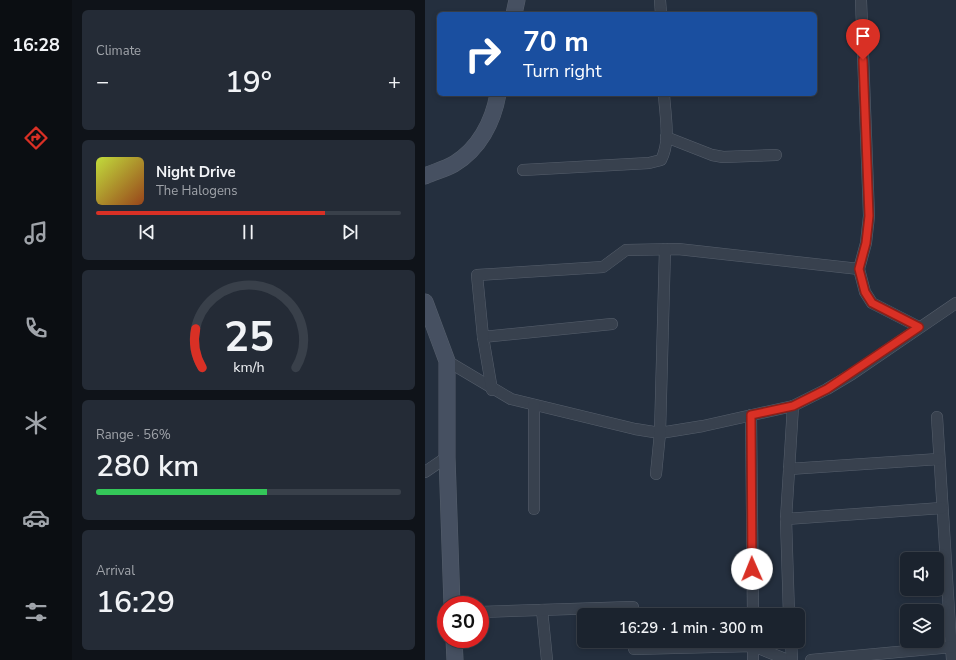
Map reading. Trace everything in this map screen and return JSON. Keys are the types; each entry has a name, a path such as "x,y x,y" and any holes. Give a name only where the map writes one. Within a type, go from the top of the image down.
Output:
{"street":[{"path":"514,12 517,0"},
{"path":"660,0 661,12"},
{"path":"861,0 869,216 866,243 859,269 865,292 872,303 919,327"},
{"path":"425,176 454,164 477,145 495,111 498,96"},
{"path":"523,170 655,163 661,160 665,152 666,137 664,96"},
{"path":"666,137 712,156 776,155"},
{"path":"492,390 483,337 477,275 603,267 626,250 665,249 859,269"},
{"path":"656,474 660,433 665,249"},
{"path":"425,302 447,361 447,456 452,596"},
{"path":"447,361 492,390 511,399 660,433 703,426 793,406 834,386 956,303"},
{"path":"483,337 612,324"},
{"path":"533,509 534,405"},
{"path":"789,608 786,519 793,406"},
{"path":"751,415 753,608"},
{"path":"937,417 952,660"},
{"path":"425,472 447,456"},
{"path":"789,468 939,458"},
{"path":"786,519 942,508"},
{"path":"603,608 633,608"},
{"path":"489,612 577,609"},
{"path":"542,610 547,660"},
{"path":"811,660 952,647"},
{"path":"454,648 455,660"},
{"path":"634,648 654,648"},
{"path":"753,648 753,660"},
{"path":"763,648 788,660"},
{"path":"791,648 792,660"}],"route":[{"path":"752,569 751,415 793,406 827,389 852,374 919,327 872,303 865,292 859,269 866,243 869,216 863,60"}]}
